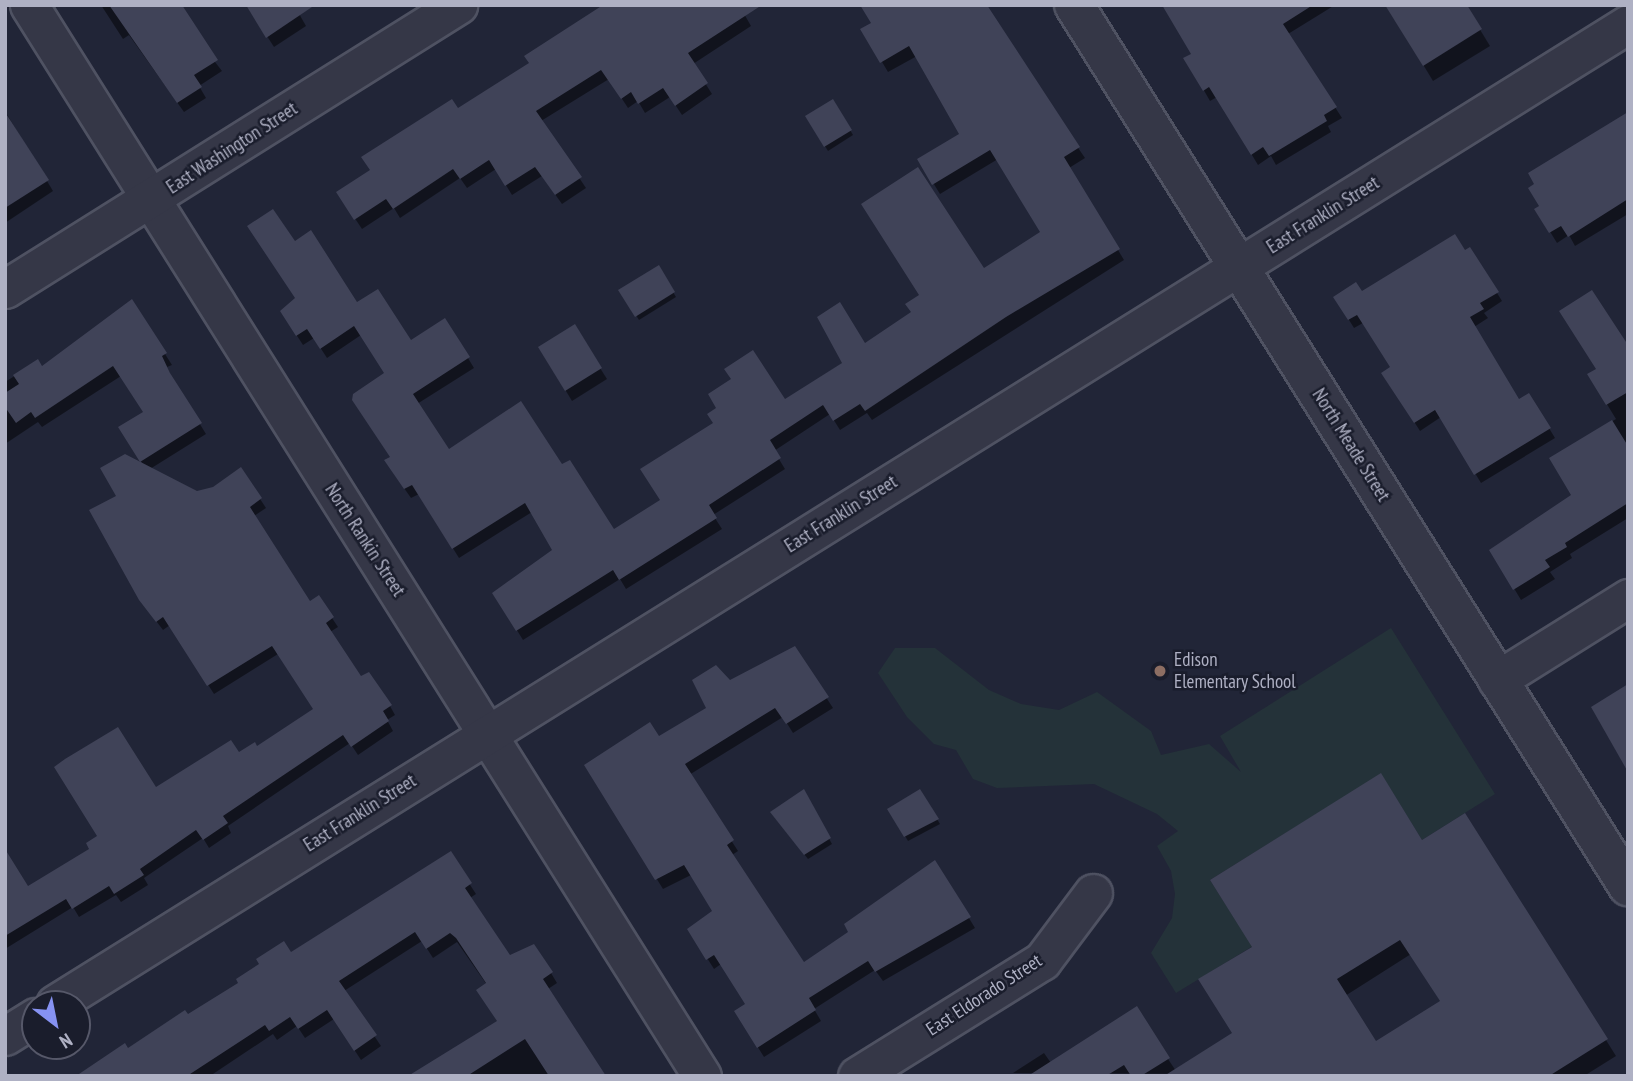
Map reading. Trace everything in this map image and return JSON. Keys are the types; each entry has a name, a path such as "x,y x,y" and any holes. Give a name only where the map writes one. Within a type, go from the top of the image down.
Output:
{"street":[{"name":"North Rankin Street","path":"29,5 702,1076"},
{"name":"East Washington Street","path":"5,289 150,201 457,5"},
{"name":"North Meade Street","path":"1074,5 1628,886"},
{"name":"East Franklin Street","path":"77,990 1628,24"},
{"path":"1497,680 1628,598"},
{"name":"East Eldorado Street","path":"857,1076 1042,961 1093,893"},
{"path":"5,1035 21,1025"}],"shaded area":[{"path":"1391,628 1495,794 1422,840 1381,774 1210,880 1238,924 1266,938 1176,993 1151,953 1172,918 1175,894 1171,871 1157,846 1178,831 1157,814 1094,784 997,788 973,779 956,750 934,744 907,717 878,673 895,648 935,648 989,690 1021,704 1059,710 1097,692 1151,731 1161,755 1209,744 1241,772 1220,736"}],"building":[{"path":"109,5 182,5 218,60 194,75 202,87 177,103"},
{"path":"246,5 315,5 266,38"},
{"path":"603,5 762,5 688,53 708,83 675,106 663,88 638,104 631,92 621,99 601,70 536,111 582,177 555,195 535,167 505,186 489,160 460,179 453,169 393,209 386,199 354,220 336,192 370,170 361,157 452,99 458,108 529,63 524,56"},
{"path":"860,5 987,5 1080,147 1064,157 1120,249 1006,317 865,411 860,404 833,421 823,405 770,440 781,458 709,505 717,518 619,580 613,570 516,631 492,593 552,550 525,503 452,549 412,485 404,489 384,460 390,457 352,400 353,394 384,373 354,326 320,349 307,329 296,336 280,311 295,298 247,226 273,209 295,241 311,230 357,302 378,289 411,340 445,318 470,357 413,394 449,449 521,401 562,464 570,460 614,529 660,500 640,469 713,423 707,414 716,408 708,394 731,379 724,369 753,350 785,399 842,363 817,317 840,302 865,343 911,312 905,304 919,295 861,204 918,167 984,268 1040,232 990,150 932,185 917,159 959,134 909,46 880,63 860,29 871,23"},
{"path":"1162,5 1313,5 1283,24 1337,107 1324,115 1327,121 1269,156 1263,147 1251,155 1209,87 1203,91 1183,58 1191,54"},
{"path":"1385,5 1467,5 1482,29 1423,66"},
{"path":"833,99 852,130 824,147 805,116"},
{"path":"5,112 49,180 5,208"},
{"path":"1628,112 1628,199 1568,237 1561,226 1549,233 1534,209 1539,206 1528,188 1534,184 1528,173"},
{"path":"1455,234 1465,250 1470,247 1499,292 1480,303 1484,309 1470,317 1519,399 1529,393 1551,428 1474,475 1435,410 1414,423 1381,373 1390,367 1357,315 1348,320 1333,297 1356,282 1362,291"},
{"path":"659,265 675,292 635,317 618,290"},
{"path":"1592,290 1628,345 1628,392 1606,405 1587,374 1596,369 1559,311"},
{"path":"132,299 167,353 162,356 170,373 202,423 140,462 118,427 143,412 113,366 35,418 31,412 16,423 5,407 5,393 19,384 13,375 38,359 42,366"},
{"path":"575,324 602,368 565,391 538,347"},
{"path":"1612,420 1628,446 1628,503 1565,543 1567,547 1545,560 1550,567 1513,590 1489,550 1571,495 1549,458"},
{"path":"125,454 197,491 213,487 241,467 262,498 250,507 310,601 319,595 334,617 326,623 361,676 369,672 392,705 383,711 389,721 351,747 343,735 223,816 228,823 203,840 196,830 140,869 144,875 114,894 109,886 72,909 66,899 5,936 5,849 28,886 89,849 86,843 97,836 54,767 118,727 156,787 231,740 239,752 255,742 257,746 313,709 272,646 207,686 163,617 156,622 139,600 89,510 116,496 100,468"},
{"path":"795,646 829,697 786,724 775,708 685,764 734,840 727,845 804,962 848,932 844,924 935,860 971,917 875,972 868,961 809,998 816,1010 757,1048 734,1011 745,1004 714,955 706,960 687,929 712,911 684,865 655,880 584,765 650,722 659,736 706,708 692,680 716,665 730,680"},
{"path":"1628,684 1628,772 1591,707"},
{"path":"1381,773 1422,840 1465,813 1608,1039 1549,1076 1164,1076 1232,1033 1198,979 1252,947 1210,880","holes":["1400,940 1440,1001 1376,1041 1337,979"]},
{"path":"804,789 831,838 804,855 770,812"},
{"path":"920,789 939,819 904,837 887,809"},
{"path":"451,851 472,883 465,888 510,955 534,944 553,972 543,979 606,1076 549,1076 525,1039 467,1076 408,1076 497,1021 476,990 486,983 456,938 450,933 426,949 415,932 339,981 377,1035 354,1051 327,1010 298,1029 290,1017 269,1031 265,1025 187,1076 76,1076 125,1043 128,1048 185,1010 188,1014 238,983 236,979 259,964 256,959 284,941 291,952"},
{"path":"1137,1006 1170,1058 1141,1076 1131,1076 1124,1065 1106,1076 1028,1076"}],"place":[{"name":"Edison Elementary School","path":"1160,671"}]}
